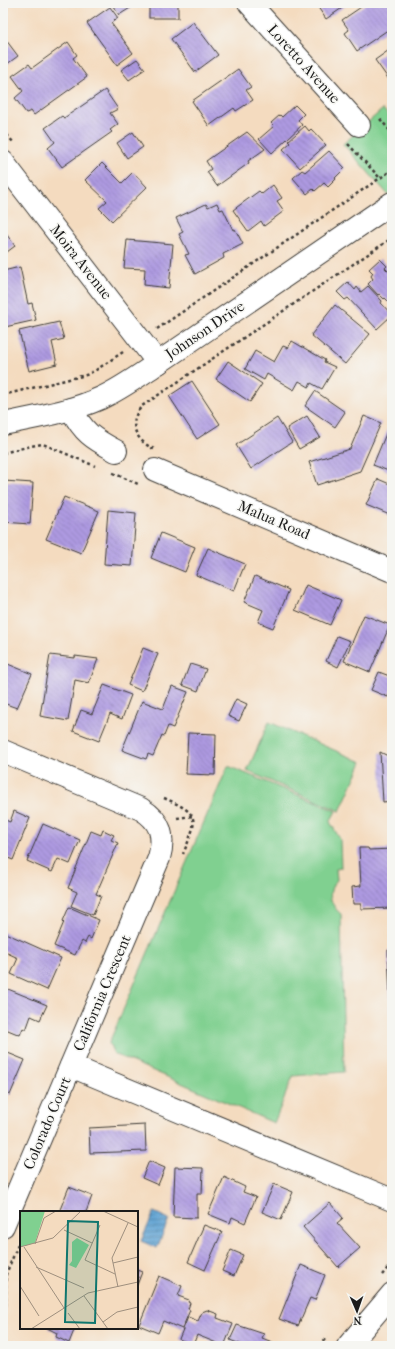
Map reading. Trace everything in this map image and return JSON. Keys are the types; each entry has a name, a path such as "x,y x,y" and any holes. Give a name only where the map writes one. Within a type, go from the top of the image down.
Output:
{"street":[{"name":"Loretto Avenue","path":"249,3 360,125"},
{"name":"Moira Avenue","path":"3,162 158,362"},
{"name":"Johnson Drive","path":"3,424 71,409 103,398 392,203"},
{"path":"71,409 83,429 90,436 116,451"},
{"name":"Malua Road","path":"155,470 392,571"},
{"name":"California Crescent","path":"3,751 141,810 153,819 161,831 161,851 159,858 71,1066 392,1200"},
{"name":"Colorado Court","path":"3,1226 71,1066"},
{"path":"348,1346 392,1294"}],"path":[{"path":"158,329 392,170"},
{"path":"135,431 135,416 142,406 392,238"},
{"path":"3,396 91,373 124,351"},
{"path":"3,453 43,444"},
{"path":"161,796 186,808 192,816 194,822 193,830 182,857"},
{"path":"3,1317 6,1307 6,1274 20,1240"}],"green space":[{"path":"383,109 392,120 392,199 343,144"},
{"path":"269,722 362,762 340,811 247,771"},
{"path":"228,766 336,811 330,822 340,839 341,868 336,869 337,880 331,889 331,898 334,906 341,914 344,1072 293,1076 274,1123 114,1054 109,1043"}],"water":[{"path":"154,1212 169,1219 157,1248 141,1241"}],"building":[{"path":"111,3 134,3 135,5 119,15"},
{"path":"149,3 178,3 178,18 149,18"},
{"path":"315,3 347,3 348,4 326,19"},
{"path":"367,3 392,3 392,27 357,51 345,33 349,30 342,20"},
{"path":"110,7 118,18 111,23 133,53 117,65 87,23"},
{"path":"193,22 218,55 195,72 171,39"},
{"path":"3,36 18,56 3,67"},
{"path":"68,42 77,55 73,58 87,77 34,115 31,111 26,113 15,98 23,91 12,76 29,64 32,68"},
{"path":"392,48 392,84 375,60"},
{"path":"137,59 145,69 129,80 121,70"},
{"path":"238,69 251,87 246,90 253,100 236,111 234,108 209,126 192,101"},
{"path":"105,90 118,109 110,113 118,124 110,130 112,132 62,167 48,148 55,142 45,128 62,116 64,118"},
{"path":"295,105 304,114 298,120 302,125 272,153 259,139 274,126 271,123 280,115 282,117"},
{"path":"305,126 309,131 311,129 326,145 300,168 283,149 290,143 288,141"},
{"path":"133,132 143,147 127,158 117,143"},
{"path":"247,132 265,149 248,161 249,163 217,186 207,172 211,169 206,161"},
{"path":"329,151 345,168 328,187 324,183 315,191 313,189 307,194 293,178 302,170 305,172"},
{"path":"102,163 122,183 133,172 147,187 112,221 99,208 107,201 85,180"},
{"path":"273,185 282,198 277,201 284,211 264,226 261,221 248,231 233,210 259,191 262,194"},
{"path":"217,203 220,210 223,209 233,230 235,229 243,244 223,254 224,258 195,274 185,255 189,254 179,234 183,232 176,218 206,204 208,207"},
{"path":"4,231 15,246 3,255 3,232"},
{"path":"127,240 173,244 169,288 144,285 145,269 124,268"},
{"path":"380,259 387,266 385,268 392,275 392,305 385,298 384,299 379,294 378,295 368,284 373,279 371,276 373,273 369,269"},
{"path":"20,267 28,304 32,303 36,320 5,327 3,317 3,271"},
{"path":"348,282 355,290 357,287 361,292 368,286 382,301 381,303 392,315 377,329 348,298 345,300 337,292"},
{"path":"335,305 370,334 345,364 311,335"},
{"path":"59,322 64,339 52,342 57,364 29,371 19,331"},
{"path":"292,341 325,360 324,362 335,367 322,389 311,383 309,387 299,381 294,390 267,374 264,380 245,369 255,351 274,362 283,346 288,348"},
{"path":"228,361 262,384 250,402 216,379"},
{"path":"192,381 220,424 197,439 169,396"},
{"path":"315,391 345,412 335,427 305,406"},
{"path":"307,416 320,437 299,449 287,428"},
{"path":"364,416 381,423 360,471 317,485 309,462 350,449"},
{"path":"277,418 292,442 251,469 236,445"},
{"path":"388,429 392,431 391,472 373,465"},
{"path":"378,479 392,485 392,516 366,505"},
{"path":"4,481 33,483 30,524 3,522"},
{"path":"64,497 99,511 81,553 46,539"},
{"path":"108,510 136,513 132,566 104,564"},
{"path":"161,533 195,547 185,572 151,558"},
{"path":"208,548 245,564 234,591 196,575"},
{"path":"255,576 289,590 273,628 258,622 263,610 244,602"},
{"path":"306,585 341,600 330,625 295,610"},
{"path":"364,615 390,625 370,672 344,661"},
{"path":"337,636 350,641 338,667 326,661"},
{"path":"143,648 158,654 142,691 128,685"},
{"path":"50,655 98,659 89,683 75,680 68,721 40,716"},
{"path":"3,662 32,674 17,708 3,703"},
{"path":"190,664 206,669 198,691 182,685"},
{"path":"379,672 392,677 392,688 388,697 371,690"},
{"path":"104,685 131,695 122,719 110,714 99,741 73,731 81,710 92,714"},
{"path":"172,686 188,692 173,728 168,726 164,736 162,735 153,756 148,754 146,759 122,750 142,701 163,709"},
{"path":"236,699 247,704 239,721 228,716"},
{"path":"188,733 216,734 215,775 186,774"},
{"path":"380,752 392,758 392,801 383,802"},
{"path":"14,811 30,818 13,860 3,856 3,819 10,822"},
{"path":"43,824 80,840 70,864 58,859 52,872 27,861"},
{"path":"103,830 114,835 111,840 118,843 96,894 101,896 93,915 71,906 77,892 68,888 91,831 101,835"},
{"path":"359,848 368,848 369,850 392,849 392,908 361,909 361,904 353,904 352,887 361,886"},
{"path":"69,907 99,920 91,939 88,937 85,943 82,941 75,955 54,946"},
{"path":"3,932 61,958 47,990 11,974 18,958 3,951"},
{"path":"388,950 392,950 392,1023 391,1023"},
{"path":"3,987 47,1005 40,1020 31,1016 26,1030 23,1028 20,1035 3,1028"},
{"path":"3,1051 25,1060 10,1095 3,1092"},
{"path":"145,1125 146,1151 90,1153 89,1128"},
{"path":"149,1161 165,1168 158,1185 142,1178"},
{"path":"175,1167 203,1168 202,1194 197,1194 197,1218 173,1217"},
{"path":"224,1177 245,1187 243,1192 256,1197 245,1223 232,1217 230,1223 208,1214"},
{"path":"274,1184 293,1192 281,1220 262,1212"},
{"path":"69,1187 92,1196 86,1211 59,1211"},
{"path":"330,1203 343,1218 337,1223 360,1248 338,1267 303,1227"},
{"path":"204,1225 222,1232 205,1270 188,1262"},
{"path":"231,1250 243,1255 234,1276 222,1271"},
{"path":"301,1265 325,1275 315,1300 310,1298 298,1326 279,1319"},
{"path":"138,1270 142,1272 138,1282"},
{"path":"159,1276 182,1286 178,1296 189,1300 188,1302 190,1303 188,1309 190,1310 182,1329 163,1321 158,1333 139,1325"},
{"path":"207,1310 218,1314 217,1318 233,1324 224,1346 197,1335 193,1345 179,1339 188,1317 198,1321 202,1312"},
{"path":"237,1325 264,1334 262,1338 277,1344 277,1346 245,1346 230,1340"},
{"path":"49,1329 75,1329 69,1343 56,1337 57,1333"}]}
